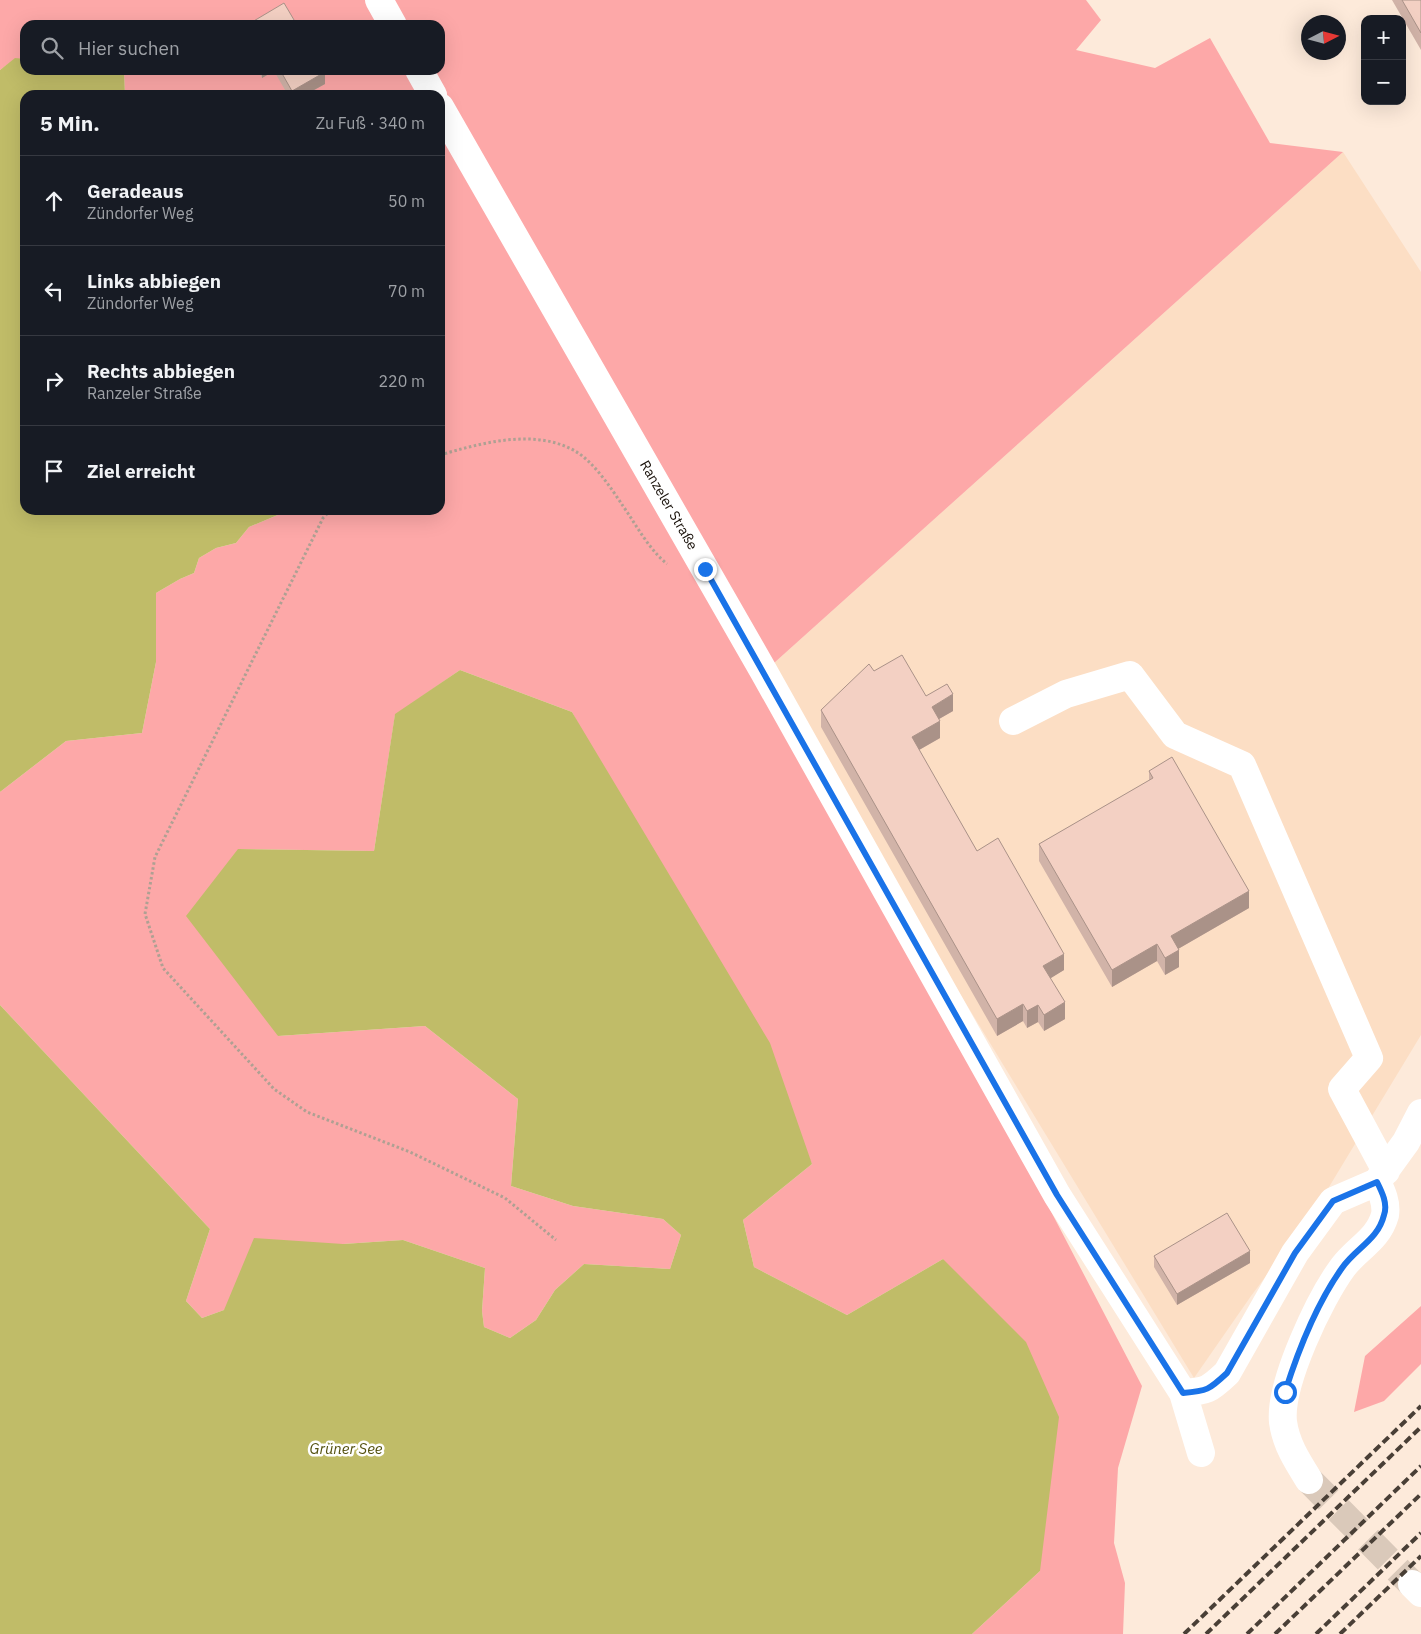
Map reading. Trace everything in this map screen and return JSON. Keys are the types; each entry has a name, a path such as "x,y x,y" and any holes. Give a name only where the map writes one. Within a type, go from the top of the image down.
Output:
{"street":[{"path":"378,0 390,20"},
{"path":"422,75 430,90"},
{"name":"Ranzeler Straße","path":"445,116 705,569 1057,1195 1183,1393 1201,1453"},
{"path":"1012,721 1066,694 1130,675 1175,736 1242,765 1369,1058 1342,1089 1381,1177 1385,1213 1376,1234 1343,1267 1324,1300 1294,1364 1285,1392 1283,1421 1292,1453 1309,1480"},
{"path":"1183,1393 1204,1391 1216,1384 1227,1373 1295,1253 1333,1201 1381,1177 1406,1142 1421,1114"}],"path":[{"path":"445,453 466,447 512,440 540,439 575,452 609,486 646,542 666,563 678,570 690,572 705,569"},
{"path":"326,515 155,857 145,914 163,968 274,1089 307,1112 410,1152 505,1198 556,1240"}],"shaded area":[{"path":"0,0 1086,0 1101,20 1076,50 1155,68 1210,38 1270,143 1343,152 764,672 957,1031 1142,1386 1118,1468 1114,1543 1125,1583 1123,1634 972,1634 1040,1571 943,1259 847,1315 754,1267 743,1220 812,1164 572,712 460,670 395,715 374,851 238,849 278,1036 425,1026 518,1099 511,1186 573,1206 663,1219 681,1235 670,1269 584,1264 555,1290 536,1320 510,1338 484,1327 482,1311 485,1268 403,1240 343,1244 224,1310 202,1318 186,1301 210,1229 0,1005 0,792 66,741 142,733 156,662 156,593 194,573 199,558 216,548 236,543 249,527 278,515 445,515 445,90 125,90 124,75 445,75 445,20 20,20 20,59 15,59 0,70"},
{"path":"1343,152 1421,272 1421,1035 1312,1215 1251,1296 1194,1378 764,672"},
{"path":"1421,1306 1421,1364 1384,1401 1354,1412 1365,1356"}],"water":[{"path":"15,58 20,58 20,75 124,75 125,90 20,90 20,515 278,515 249,527 236,543 216,548 199,558 194,573 156,593 156,662 142,733 66,741 0,792 0,70"},
{"name":"Grüner See","path":"460,670 572,712 770,1043 812,1164 743,1220 754,1267 847,1315 943,1259 1026,1342 1059,1417 1040,1571 972,1634 0,1634 0,1005 210,1229 186,1301 202,1318 224,1310 254,1238 343,1244 403,1240 485,1268 482,1311 484,1327 510,1338 536,1320 555,1290 584,1264 670,1269 681,1235 663,1219 573,1206 511,1186 518,1099 425,1026 278,1036 186,916 238,849 374,851 395,714"}],"building":[{"path":"1402,0 1421,0 1421,33"},
{"path":"284,3 294,20 255,20"},
{"path":"283,75 320,75 294,90 291,90"},
{"path":"902,655 926,696 947,684 953,694 932,707 940,721 912,737 977,851 998,838 1064,954 1043,966 1065,1002 1044,1015 1038,1005 1027,1011 1023,1004 997,1019 821,710 869,664 874,671"},
{"path":"1172,757 1249,891 1171,936 1179,950 1165,958 1157,944 1112,970 1039,844 1153,778 1149,771"},
{"path":"1227,1213 1250,1251 1177,1294 1154,1256"}],"tunnel":[{"path":"1309,1480 1412,1584"}],"railway":[{"path":"1184,1634 1421,1406"},
{"path":"1206,1634 1421,1427"},
{"path":"1247,1634 1421,1466"},
{"path":"1275,1634 1421,1494"},
{"path":"1316,1634 1421,1533"},
{"path":"1340,1634 1421,1556"}],"route":[{"path":"705,569 1057,1195 1183,1393 1204,1391 1216,1384 1227,1373 1295,1253 1333,1201 1377,1182 1384,1197 1385,1213 1376,1234 1343,1267 1324,1300 1294,1364 1285,1392"}]}
